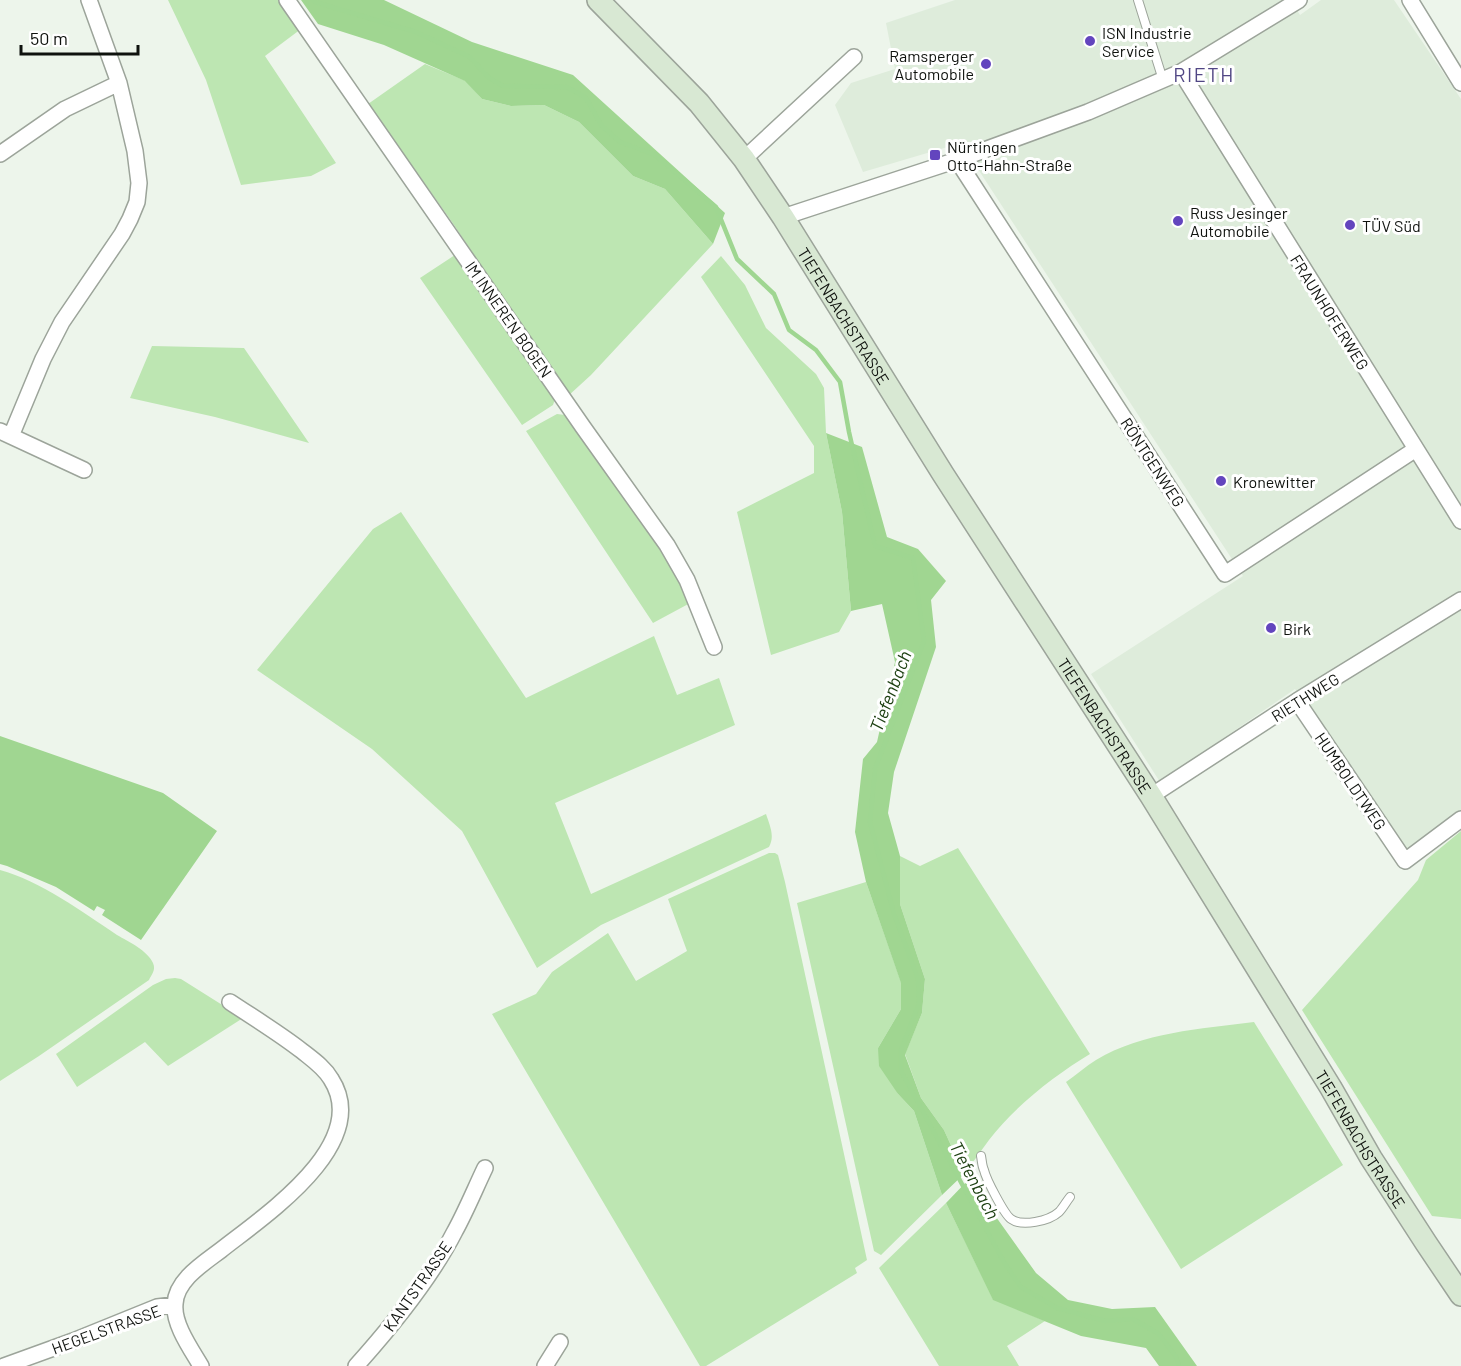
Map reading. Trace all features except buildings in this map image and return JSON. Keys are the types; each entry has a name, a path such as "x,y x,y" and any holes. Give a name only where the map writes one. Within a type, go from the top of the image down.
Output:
{"street":[{"path":"84,470 5,433 62,322 122,234 137,202 139,183 135,151 118,83 89,0"},
{"name":"IM INNEREN BOGEN","path":"287,0 588,435 668,545 687,580 714,647"},
{"path":"783,217 957,160 1088,112 1181,72 1299,0"},
{"path":"1410,0 1461,83"},
{"name":"TIEFENBACHSTRASSE","path":"602,1 699,102 744,159 783,217 943,474 1151,796 1331,1088 1371,1158 1461,1295"},
{"path":"744,159 854,57"},
{"name":"FRAUNHOFERWEG","path":"1181,72 1461,521"},
{"path":"0,154 65,109 118,83"},
{"name":"RÖNTGENWEG","path":"957,160 1225,574 1416,449"},
{"name":"RIETHWEG","path":"1151,796 1297,701 1461,600"},
{"name":"HUMBOLDTWEG","path":"1297,701 1405,861 1461,819"},
{"path":"201,1366 182,1334 174,1305 176,1296 184,1282 201,1265 267,1214 308,1176 329,1150 338,1125 341,1101 332,1079 321,1065 283,1036 230,1002"},
{"name":"KANTSTRASSE","path":"356,1366 426,1278 454,1233 485,1168"},
{"name":"HEGELSTRASSE","path":"4,1366 157,1307 174,1305"},
{"path":"545,1366 561,1342"}],"lane":[{"path":"1138,0 1163,80"},
{"path":"981,1156 988,1181 1009,1218 1020,1223 1053,1216 1060,1211 1070,1197"}],"shaded area":[{"path":"955,0 1291,0 1300,15 1321,0 1394,0 1461,99 1461,813 1407,853 1295,689 1160,782 1091,674 1243,576 961,143 863,172 835,105 851,83 895,69 886,23"}],"green space":[{"path":"168,0 282,0 301,29 265,56 336,163 311,176 241,185 206,80"},
{"path":"301,0 384,0 472,42 573,75 725,213 713,244 665,189 633,176 579,122 544,105 511,106 482,99 465,81 384,45 318,24"},
{"path":"425,64 466,81 482,99 511,106 544,105 579,122 633,176 665,189 713,244 591,375 568,396 452,222 368,104"},
{"path":"458,253 555,399 553,405 522,425 420,278"},
{"path":"721,256 745,285 766,328 816,374 824,388 826,433 842,512 851,611 839,632 771,655 737,512 814,473 814,446 701,277"},
{"path":"152,346 244,348 309,443 215,417 130,398"},
{"path":"557,414 565,415 674,563 692,602 653,623 526,431"},
{"path":"826,433 862,447 887,537 918,549 946,581 931,600 936,647 894,772 888,813 900,856 900,904 925,979 922,1013 905,1055 921,1098 944,1130 964,1174 942,1195 914,1111 898,1094 879,1066 878,1048 901,1009 901,983 866,882 855,832 863,759 877,742 895,662 882,604 851,611 842,512"},
{"path":"401,512 526,698 654,636 677,695 719,678 735,725 555,803 591,894 766,814 772,835 769,847 601,925 537,968 462,831 372,749 257,670 373,529"},
{"path":"0,736 163,793 217,831 141,940 102,915 105,910 97,906 94,911 56,887 0,864"},
{"path":"1461,831 1461,1219 1432,1216 1302,1010 1418,880 1426,860"},
{"path":"958,848 1090,1054 1049,1082 1010,1116 964,1174 944,1130 921,1098 905,1054 922,1013 925,979 900,904 900,856 920,866"},
{"path":"769,853 778,855 785,882 867,1260 855,1268 857,1273 706,1366 700,1366 492,1014 536,994 552,972 608,933 636,981 687,951 668,899"},
{"path":"0,870 46,889 76,907 142,950 150,958 154,968 149,980 0,1081"},
{"path":"866,882 901,982 901,1009 878,1048 898,1094 914,1111 942,1195 881,1255 874,1251 797,903"},
{"path":"175,978 181,979 243,1018 168,1066 145,1042 77,1087 56,1054 153,985"},
{"path":"1254,1022 1343,1165 1181,1269 1066,1082 1096,1060 1133,1043 1172,1033"},
{"path":"969,1179 1036,1273 1068,1300 1112,1309 1155,1307 1197,1366 1159,1366 1146,1348 1081,1336 993,1300 946,1203"},
{"path":"946,1203 993,1299 1045,1321 1007,1346 1019,1366 939,1366 879,1268"}],"waterway":[{"name":"Tiefenbach","path":"313,0 416,32 470,57 488,77 503,86 567,87 586,98 601,125 620,142 655,155 716,207 737,259 774,294 789,330 816,350 840,382 875,546 913,558 924,641 875,769 870,822 894,914 918,979 919,1004 901,1050 901,1071 1005,1264 1021,1287 1057,1308 1105,1321 1133,1319 1159,1334 1176,1357 1179,1366"}],"place":[{"name":"ISN Industrie Service","path":"1090,41"},
{"name":"Ramsperger Automobile","path":"986,64"},
{"name":"Nürtingen Otto-Hahn-Straße","path":"935,155"},
{"name":"Russ Jesinger Automobile","path":"1178,221"},
{"name":"TÜV Süd","path":"1350,225"},
{"name":"Kronewitter","path":"1221,481"},
{"name":"Birk","path":"1271,628"}],"district":[{"name":"RIETH","path":"1204,74"}]}
